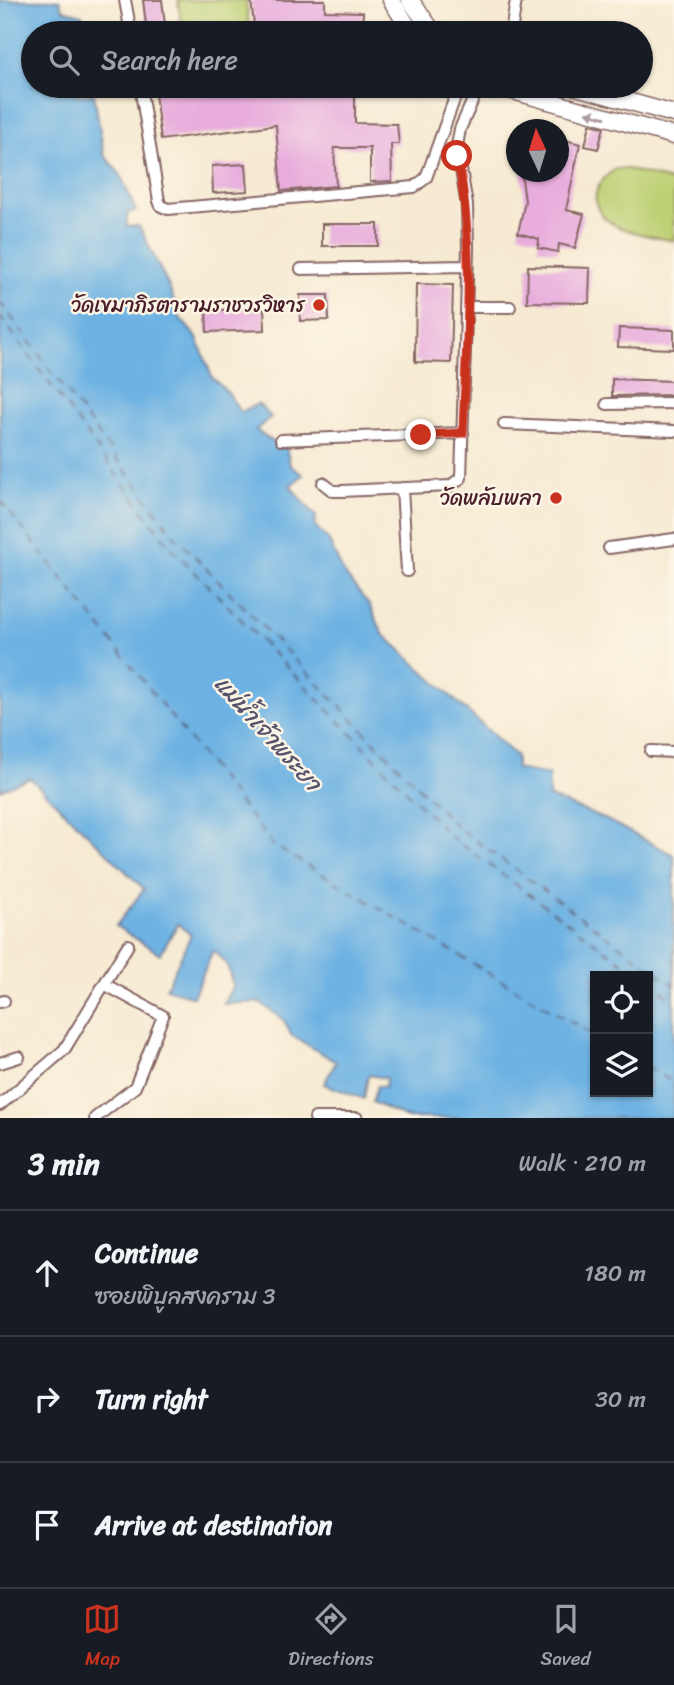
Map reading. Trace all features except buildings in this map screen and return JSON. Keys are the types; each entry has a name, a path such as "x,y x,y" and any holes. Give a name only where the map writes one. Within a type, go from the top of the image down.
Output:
{"main road":[{"path":"391,0 404,21"},
{"path":"410,0 425,21"},
{"path":"538,98 674,136"},
{"path":"616,98 674,114"}],"street":[{"path":"125,0 129,21"},
{"path":"513,21 516,0"},
{"path":"142,98 159,201 164,208 406,189 426,178 456,98"},
{"path":"323,482 333,491 450,486 461,478 468,266 467,205 457,144 460,129 474,98"},
{"path":"438,149 457,144"},
{"path":"301,269 468,266"},
{"path":"467,307 510,307"},
{"path":"607,404 674,403"},
{"path":"505,424 674,431"},
{"path":"281,440 463,433"},
{"path":"402,488 408,571"},
{"path":"609,548 674,539"},
{"path":"651,751 674,752"},
{"path":"0,1105 9,1101 64,1050 128,944"},
{"path":"95,1118 135,1087 163,1016 104,984"},
{"path":"0,1063 19,1057"},
{"path":"315,1118 357,1118"}],"green space":[{"path":"178,0 246,0 249,21 181,21"},
{"path":"616,169 628,169 674,182 674,241 624,229 603,216 597,206 597,190 603,179"}],"water":[{"name":"แม่น้ำเจ้าพระยา","path":"0,0 60,0 62,9 82,15 82,21 21,21 21,98 95,98 104,155 120,174 136,211 127,213 127,226 139,226 169,287 180,318 197,338 212,377 229,394 240,412 258,404 271,417 256,430 275,443 286,446 290,465 303,475 290,486 316,516 315,526 329,541 343,572 370,606 383,634 516,756 516,769 549,775 549,797 607,820 674,855 674,1118 407,1118 372,1102 377,1086 385,1087 386,1078 368,1075 364,1099 324,1084 336,1062 291,1035 284,1020 259,1002 223,1004 233,986 227,964 213,950 193,997 166,988 191,935 178,924 160,954 116,926 144,889 30,778 0,790"}],"ferry route":[{"path":"0,302 174,535 457,827 674,985"},
{"path":"0,316 167,543 451,837 634,971"},
{"path":"0,500 273,845 592,1034"},
{"path":"653,985 674,1000"},
{"path":"653,1070 674,1083"}],"place":[{"name":"วัดเขมาภิรตารามราชวรวิหาร","path":"319,305"},
{"name":"วัดพลับพลา","path":"556,498"}],"route":[{"path":"421,435 463,433 468,248 467,205 457,156"}]}
